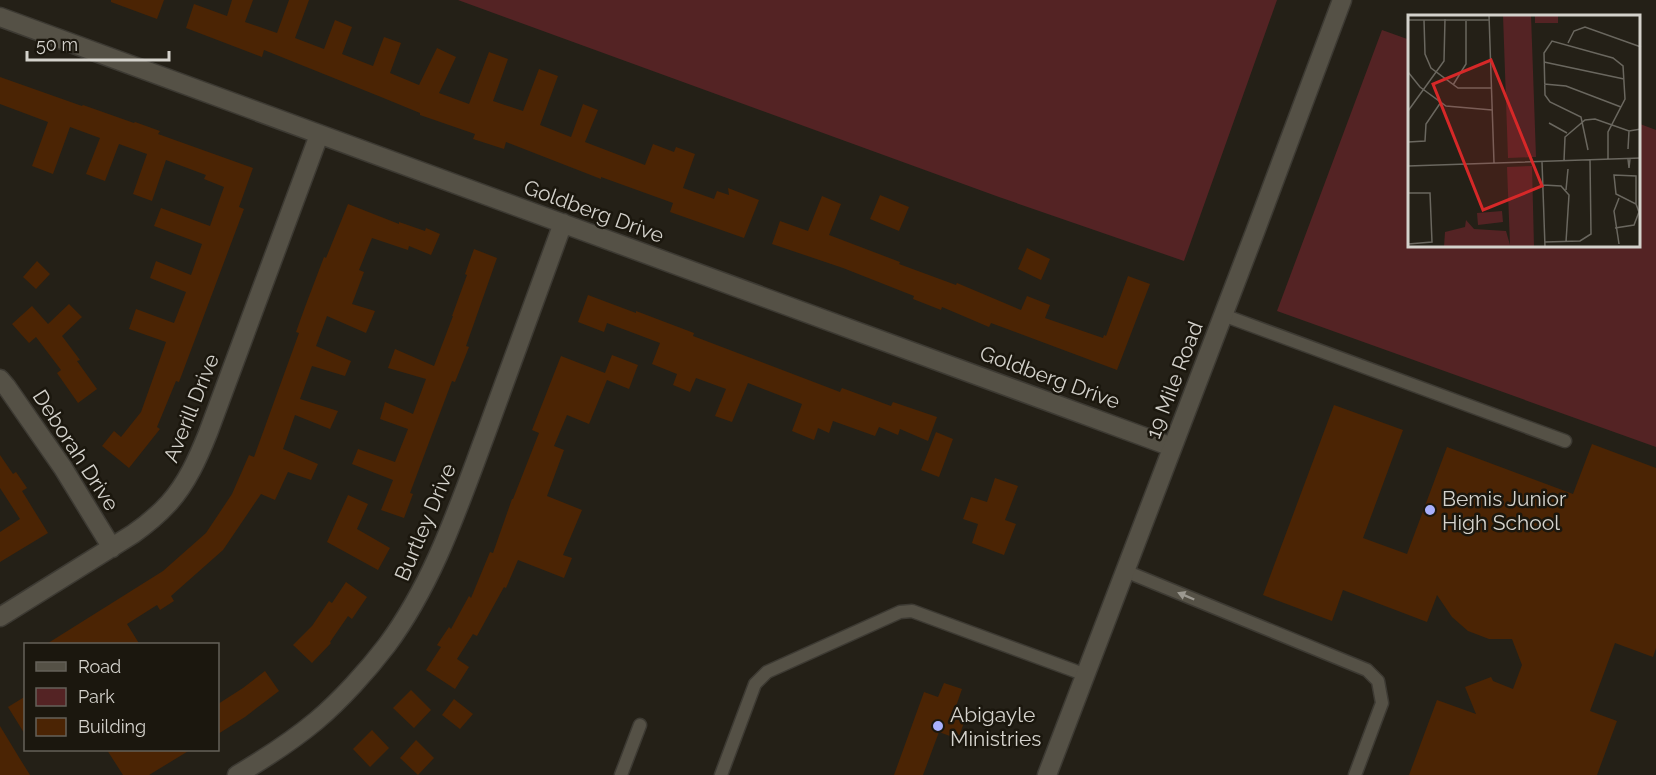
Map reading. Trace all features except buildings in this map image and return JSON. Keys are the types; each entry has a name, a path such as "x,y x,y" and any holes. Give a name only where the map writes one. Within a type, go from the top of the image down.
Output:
{"street":[{"name":"19 Mile Road","path":"1047,775 1341,0"},
{"name":"Goldberg Drive","path":"0,17 1172,447"},
{"name":"Averill Drive","path":"0,617 112,548 153,519 170,503 185,481 200,454 319,135"},
{"name":"Burtley Drive","path":"245,773 316,721 346,692 387,645 413,606 459,507 564,223"},
{"name":"Deborah Drive","path":"0,378 63,468 112,548"}],"lane":[{"path":"1223,315 1565,441"},
{"path":"1125,571 1367,670 1378,681 1382,703 1355,775"},
{"path":"721,775 759,678 767,672 900,612 912,612 1086,675"},
{"path":"621,775 640,725"}],"green space":[{"path":"458,0 1277,0 1184,261 999,197"},
{"path":"1382,30 1408,39 1408,248 1641,248 1641,124 1656,130 1656,447 1277,311"}],"place":[{"name":"Bemis Junior High School","path":"1430,510"},
{"name":"Abigayle Ministries","path":"938,726"}]}
